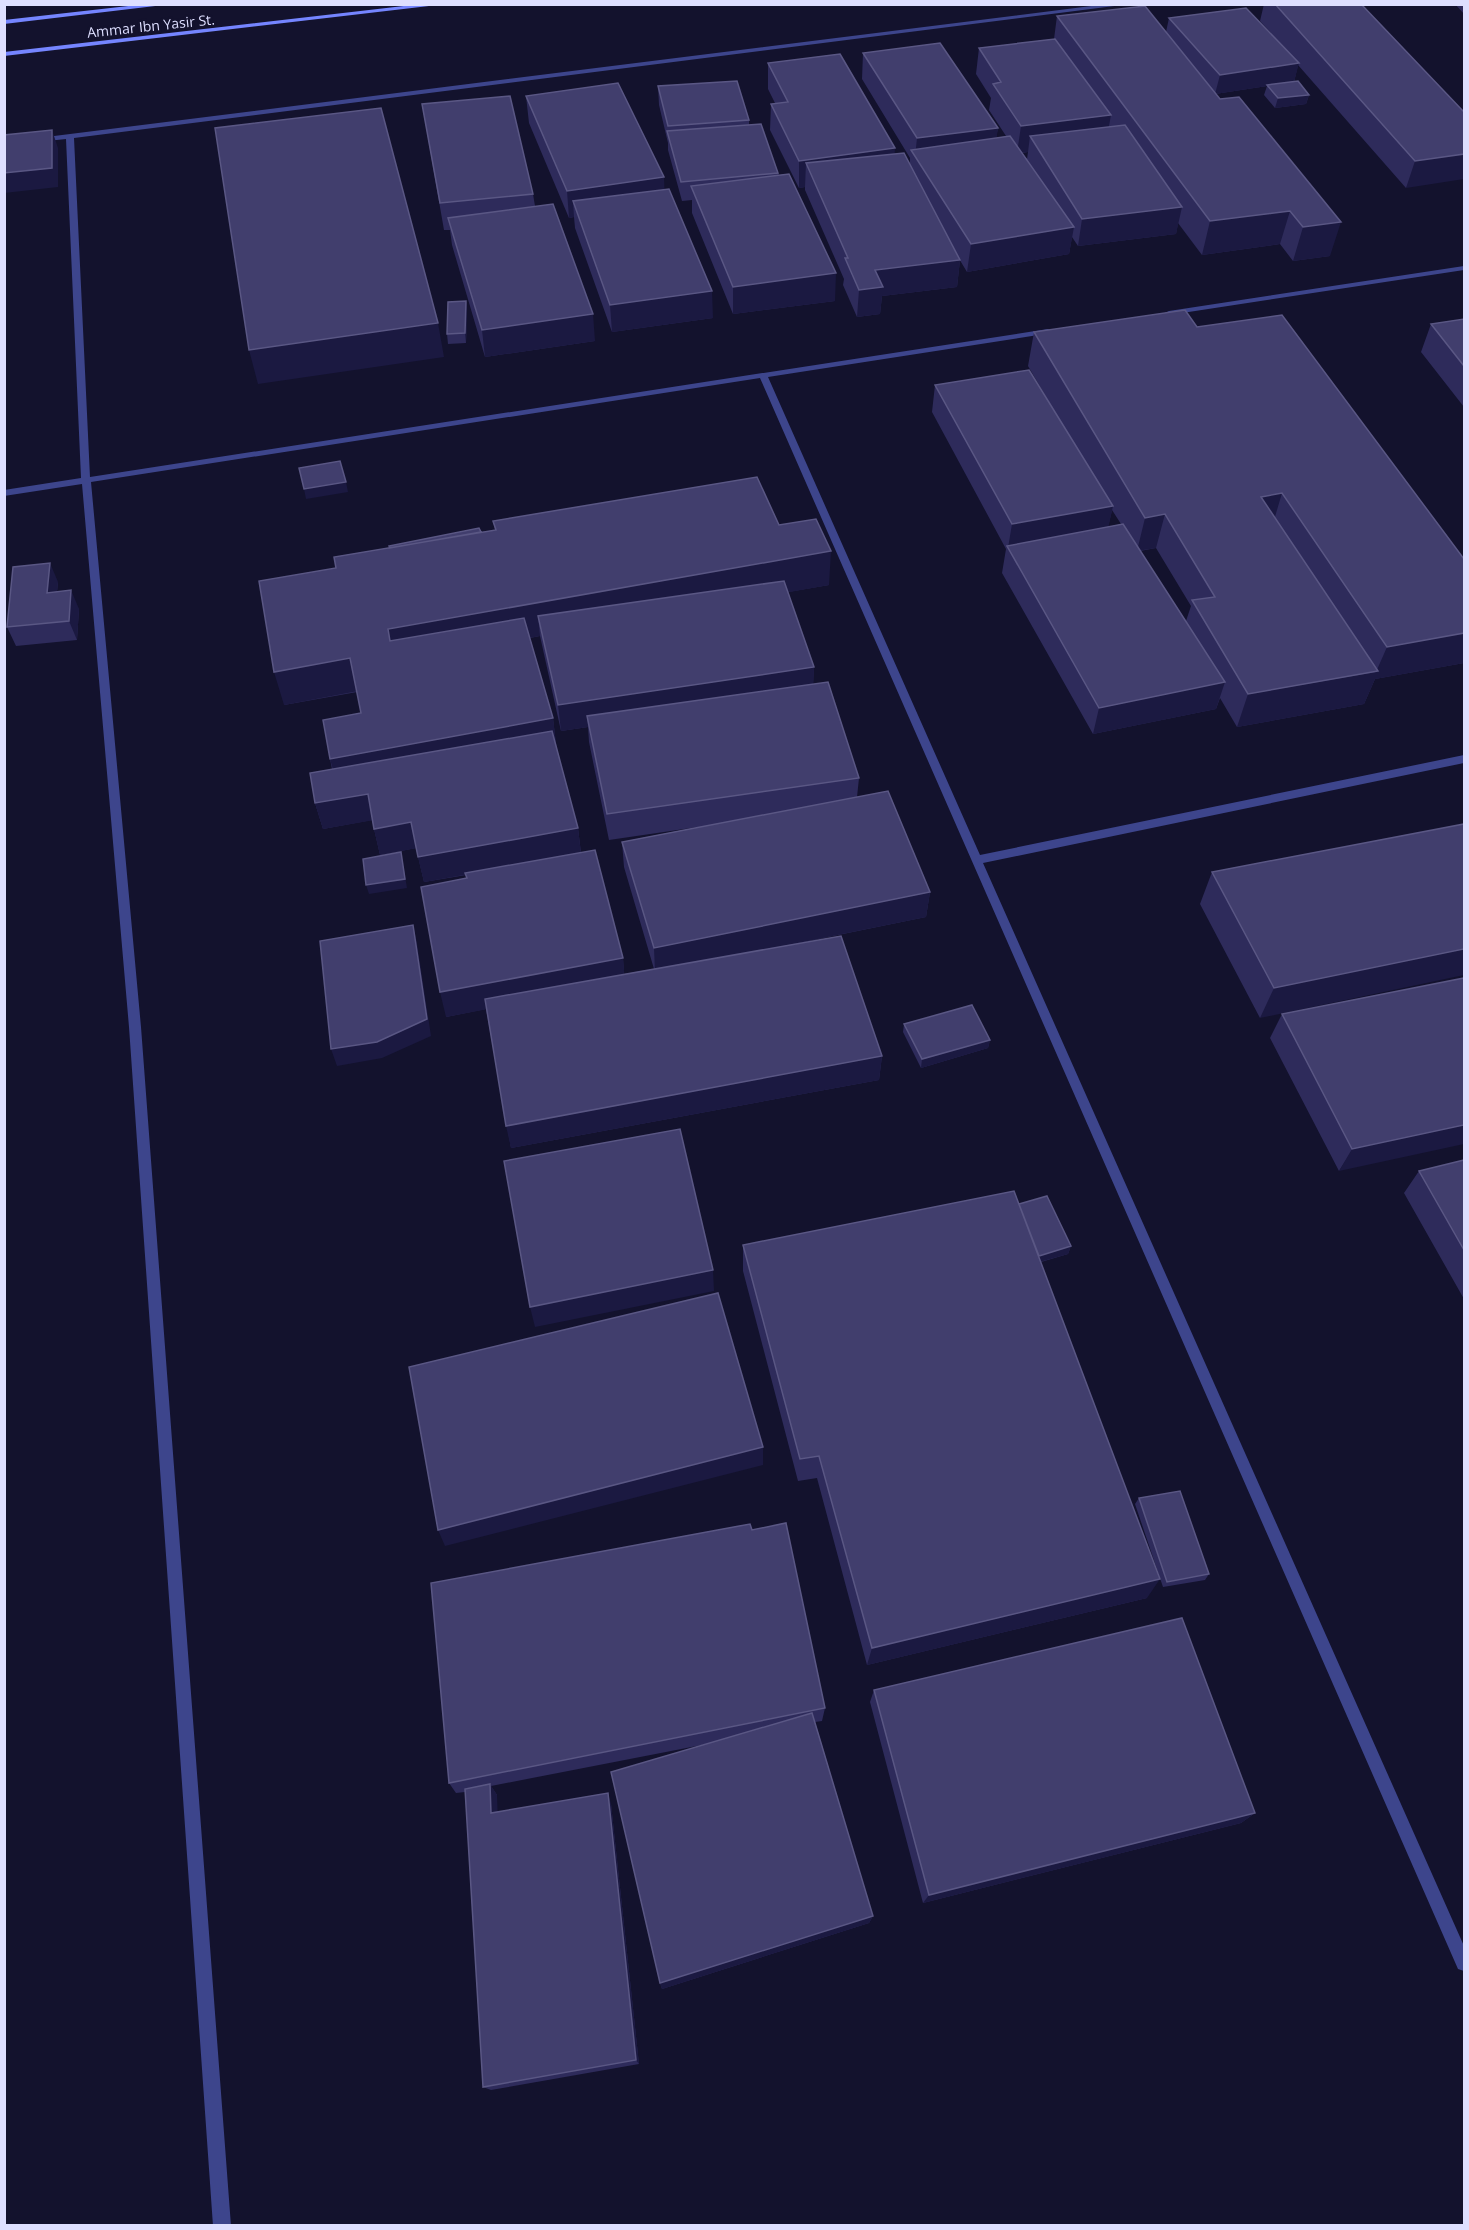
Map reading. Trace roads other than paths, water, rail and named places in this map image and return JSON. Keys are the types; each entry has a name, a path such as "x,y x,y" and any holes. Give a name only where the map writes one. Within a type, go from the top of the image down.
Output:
{"street":[{"name":"Ammar Ibn Yasir St.","path":"4,22 169,4"},
{"name":"Ammar Ibn Yasir St.","path":"4,54 443,4"},
{"path":"26,141 1127,4"},
{"path":"70,136 86,481 135,1027 222,2226"},
{"path":"1160,314 1464,268"},
{"path":"4,493 1055,330"},
{"path":"762,374 1464,1963"},
{"path":"978,860 1464,759"}]}
